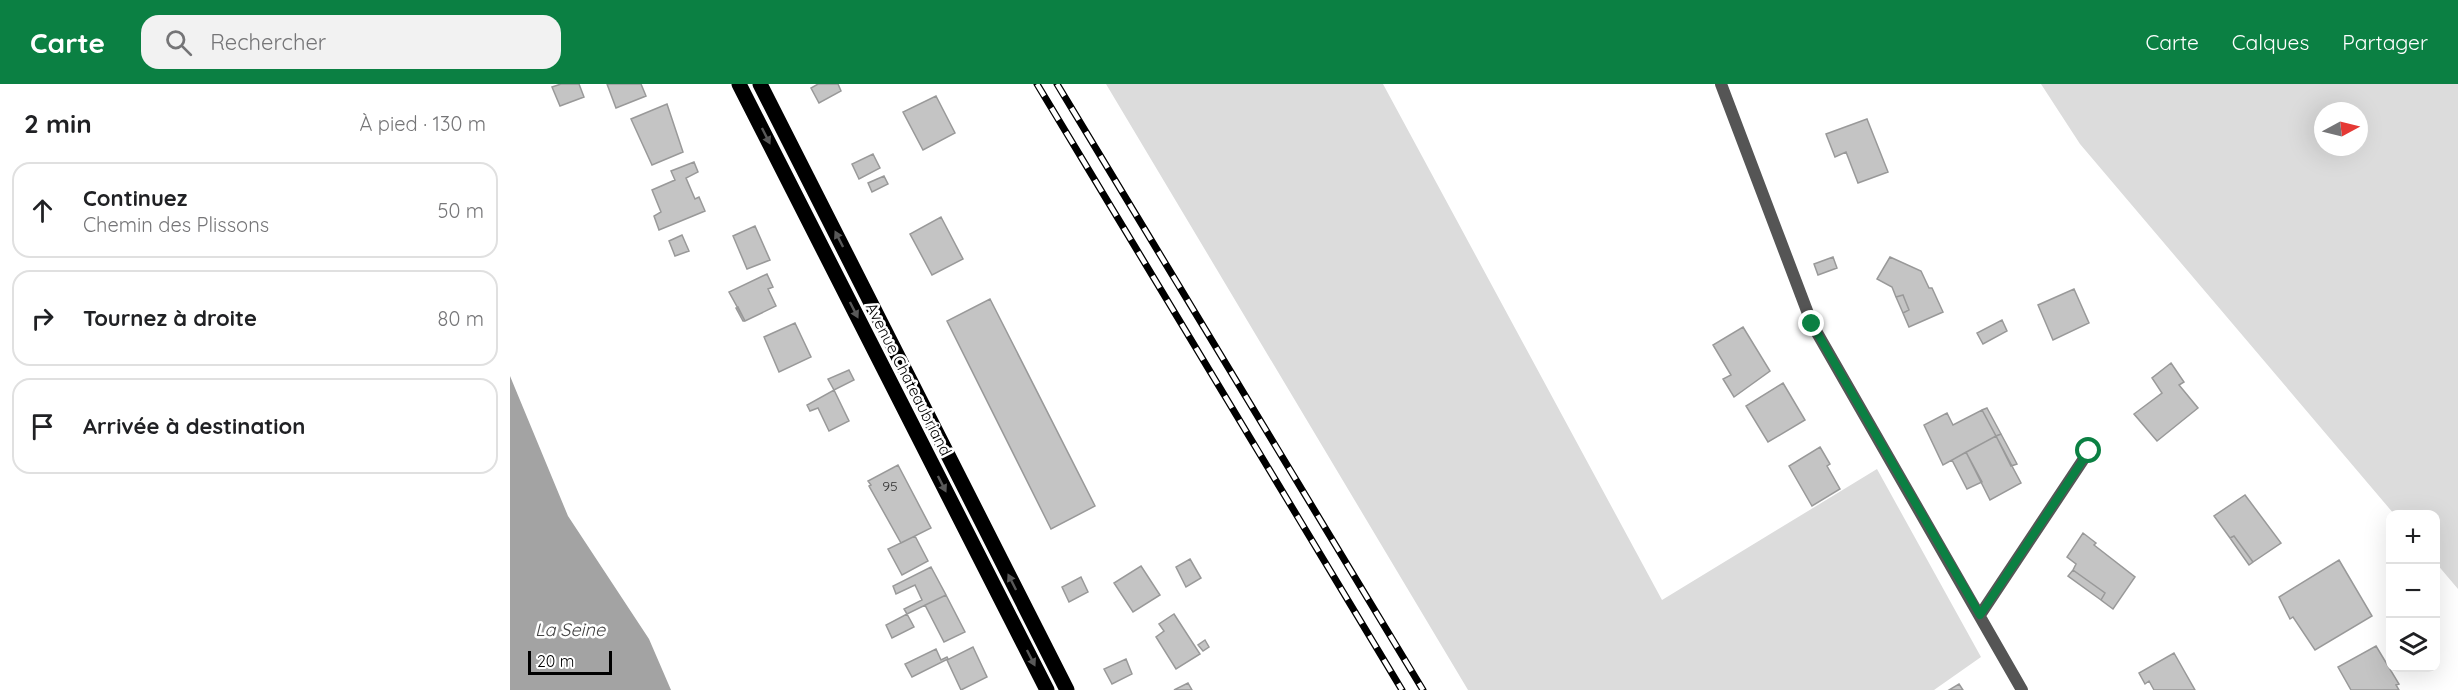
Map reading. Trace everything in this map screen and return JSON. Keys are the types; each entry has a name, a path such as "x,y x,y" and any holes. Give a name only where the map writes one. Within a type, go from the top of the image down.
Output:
{"main road":[{"name":"Avenue Chateaubriand","path":"740,84 1047,690"},
{"name":"Avenue Chateaubriand","path":"760,84 1067,690"}],"street":[{"path":"1721,84 1812,324 2022,690"},
{"path":"1980,615 2089,451"}],"shaded area":[{"path":"1106,84 1383,84 1662,600 1877,469 1981,657 1934,690 1468,690"},
{"path":"2041,84 2458,84 2458,589 2440,568 2440,510 2391,510 2080,144"}],"water":[{"name":"La Seine","path":"510,376 568,516 649,639 671,690 510,690"}],"building":[{"path":"561,84 579,84 584,97 560,106 552,87"},
{"path":"607,84 641,84 646,96 616,108"},
{"path":"818,84 838,84 841,91 819,103 811,88"},
{"path":"936,96 955,133 923,150 903,112"},
{"path":"667,104 683,152 652,165 631,119"},
{"path":"1867,119 1888,172 1858,183 1846,152 1835,157 1826,134"},
{"path":"873,154 880,168 859,179 852,164"},
{"path":"694,162 698,172 686,178 695,199 699,197 705,211 659,230 654,216 661,212 652,190 675,180 671,171"},
{"path":"884,176 888,184 872,192 868,183"},
{"path":"941,217 963,259 932,275 910,234"},
{"path":"755,226 770,260 747,269 733,236"},
{"path":"682,235 689,251 675,256 669,241"},
{"path":"1833,257 1837,268 1818,275 1814,264"},
{"path":"1890,257 1921,271 1943,312 1909,327 1903,313 1909,310 1903,295 1896,297 1892,287 1877,279"},
{"path":"767,274 773,287 768,289 776,306 745,321 729,292"},
{"path":"2074,289 2089,323 2053,340 2038,305"},
{"path":"1903,295 1909,310 1903,313 1896,297"},
{"path":"990,299 1095,506 1051,529 947,321"},
{"path":"738,307 745,321 736,308"},
{"path":"2002,320 2007,331 1983,344 1977,333"},
{"path":"795,323 811,357 779,372 764,337"},
{"path":"1743,327 1770,371 1734,397 1723,379 1731,375 1713,345"},
{"path":"2171,363 2184,382 2179,385 2198,408 2157,441 2134,414 2162,393 2152,378"},
{"path":"849,370 854,380 834,390 828,379"},
{"path":"1783,383 1805,420 1768,442 1746,406"},
{"path":"834,390 849,421 829,431 818,408 810,411 807,405"},
{"path":"1987,408 2001,434 1996,436 1982,410"},
{"path":"1982,410 1996,436 1943,465 1924,425 1947,413 1953,425"},
{"path":"2001,434 2017,464 2011,466 1996,436"},
{"path":"1996,436 2021,483 1990,500 1966,452"},
{"path":"1820,447 1830,464 1827,466 1840,489 1812,506 1789,466"},
{"path":"1966,452 1982,482 1967,489 1952,460"},
{"path":"898,465 931,528 901,543 868,481"},
{"path":"2245,495 2281,543 2253,562 2234,536 2230,538 2214,516"},
{"path":"2083,533 2096,543 2094,545 2135,577 2113,609 2101,600 2105,593 2073,570 2076,564 2067,557"},
{"path":"915,536 928,561 902,575 888,549"},
{"path":"2234,536 2253,562 2249,565 2230,538"},
{"path":"1190,559 1201,578 1186,587 1176,567"},
{"path":"2339,560 2372,616 2315,650 2293,617 2290,619 2279,597"},
{"path":"1141,566 1160,595 1133,612 1114,583"},
{"path":"931,567 946,595 907,614 904,609 922,600 915,585 896,594 893,586"},
{"path":"2073,570 2105,593 2101,600 2068,576"},
{"path":"1081,577 1088,592 1069,602 1062,587"},
{"path":"946,595 965,632 944,642 925,605"},
{"path":"907,614 914,627 892,638 886,625"},
{"path":"1174,614 1200,654 1176,669 1156,637 1164,631 1159,624"},
{"path":"1205,640 1209,647 1203,651 1198,645"},
{"path":"2376,646 2386,663 2386,672 2392,672 2399,684 2396,685 2399,690 2351,690 2338,667"},
{"path":"973,647 987,677 961,690 947,660"},
{"path":"936,649 941,660 947,657 948,659 912,677 905,664"},
{"path":"2174,653 2195,690 2154,690 2149,681 2145,684 2139,673"},
{"path":"1126,659 1132,674 1112,684 1104,669"},
{"path":"1188,683 1192,690 1174,690"},
{"path":"1959,684 1963,690 1949,690"}],"railway":[{"path":"1037,84 1402,690"},
{"path":"1057,84 1423,690"}],"route":[{"path":"1812,324 1980,615 2089,451"}]}
